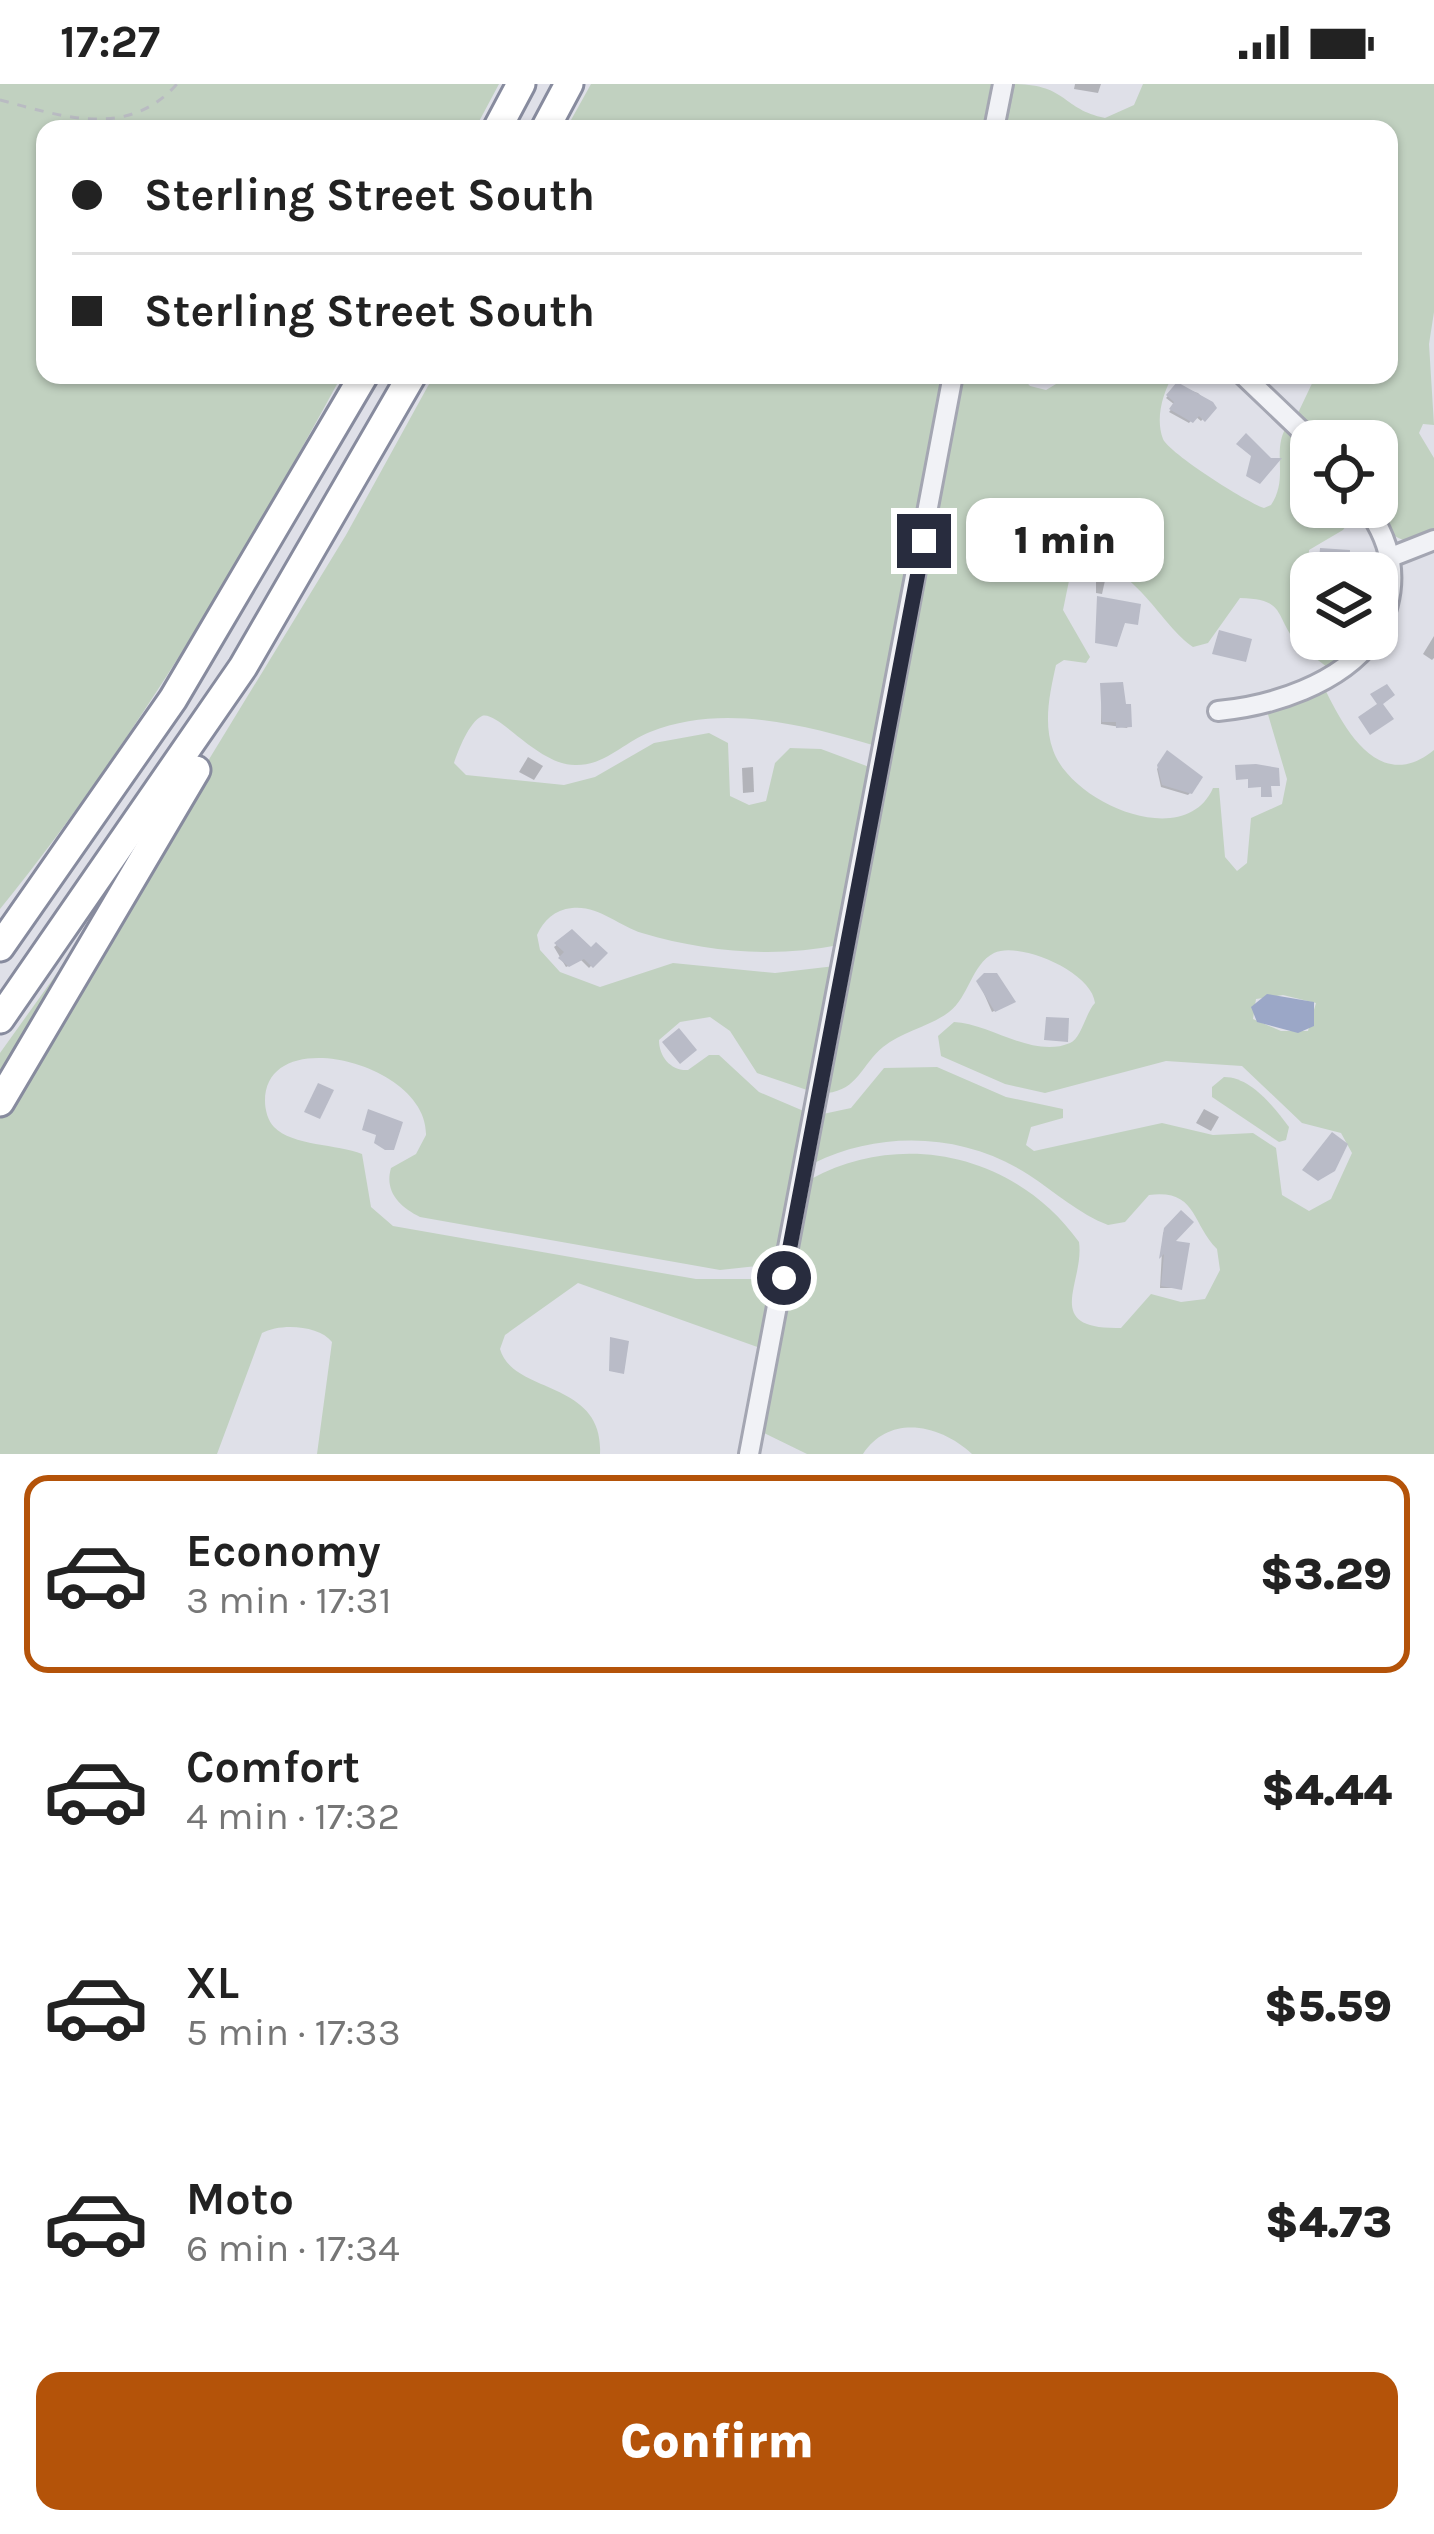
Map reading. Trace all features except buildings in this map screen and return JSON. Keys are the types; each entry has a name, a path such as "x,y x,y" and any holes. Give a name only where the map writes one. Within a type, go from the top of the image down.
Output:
{"highway":[{"path":"501,120 521,84"},
{"path":"550,120 569,84"},
{"path":"0,947 211,639 359,384"},
{"path":"0,1102 190,783 407,384"},
{"path":"0,1018 165,786 314,550"},
{"path":"0,917 64,855"}],"street":[{"path":"996,120 1003,84"},
{"path":"749,1454 951,384"},
{"path":"1252,384 1290,420"},
{"path":"1398,553 1434,540"},
{"path":"1218,711 1258,706 1320,681 1353,660"}],"path":[{"path":"105,120 142,110 176,84"},
{"path":"0,100 89,120"}],"green space":[{"path":"0,84 499,84 480,120 36,120 36,384 337,384 183,650 95,782 0,909"},
{"path":"591,84 993,84 987,120 571,120"},
{"path":"1012,84 1044,88 1105,118 1134,105 1143,84 1434,84 1434,312 1429,344 1434,425 1423,424 1419,433 1434,458 1434,532 1412,542 1387,528 1398,528 1398,420 1304,420 1298,413 1312,384 1398,384 1398,120 1006,120"},
{"path":"429,384 941,384 876,746 763,720 706,719 650,732 605,758 575,765 547,756 498,721 482,716 468,730 454,763 466,775 564,785 595,777 654,743 709,733 728,743 730,796 749,805 766,801 775,763 790,748 821,749 872,768 839,945 765,952 715,949 642,933 582,908 555,913 537,935 540,950 560,972 600,987 673,963 775,973 835,966 810,1091 757,1073 730,1031 710,1017 680,1022 659,1040 664,1057 676,1068 688,1070 709,1055 719,1055 759,1092 806,1112 776,1264 720,1270 420,1217 400,1203 389,1177 391,1168 416,1154 426,1135 420,1110 402,1088 346,1061 316,1058 290,1063 272,1077 265,1101 270,1122 282,1133 362,1154 371,1207 393,1226 696,1279 773,1279 763,1349 578,1283 505,1335 500,1349 508,1364 588,1412 597,1430 600,1454 317,1454 332,1342 318,1332 289,1327 262,1333 217,1454 0,1454 0,1115 95,946 346,535"},
{"path":"960,384 1028,384 1046,390 1056,384 1169,384 1160,423 1168,446 1264,508 1276,494 1280,444 1288,424 1290,528 1344,528 1309,552 1290,552 1290,633 1273,606 1240,598 1208,643 1193,647 1125,577 1091,566 1071,571 1063,610 1090,657 1086,663 1064,660 1056,665 1048,729 1064,769 1104,802 1129,813 1179,817 1199,807 1213,788 1219,788 1225,857 1237,871 1247,863 1251,818 1282,804 1287,779 1267,711 1324,687 1353,736 1380,760 1396,765 1414,762 1434,750 1434,1454 972,1454 931,1430 901,1428 874,1441 863,1454 807,1454 762,1432 811,1179 846,1164 920,1154 956,1159 1024,1188 1079,1242 1074,1312 1096,1327 1121,1328 1151,1294 1181,1302 1205,1299 1220,1270 1217,1249 1191,1210 1176,1197 1149,1195 1125,1222 1108,1225 1004,1161 951,1144 895,1141 840,1152 814,1163 823,1114 851,1108 884,1068 937,1067 1006,1097 1063,1109 1063,1118 1031,1127 1026,1145 1034,1151 1162,1123 1213,1135 1253,1133 1276,1148 1282,1195 1309,1211 1331,1199 1352,1153 1341,1133 1302,1123 1242,1066 1166,1061 1045,1093 1005,1084 941,1056 938,1036 954,1022 1041,1047 1070,1043 1077,1036 1095,1003 1091,991 1069,970 1020,951 1006,950 986,958 949,1012 891,1042 846,1087 827,1093","holes":["1283,995 1316,1003 1308,1031 1281,1031 1253,1019 1256,999"]},
{"path":"83,937 0,1091 0,1053"},
{"path":"1224,1077 1243,1082 1269,1102 1289,1127 1286,1140 1279,1142 1212,1097 1212,1087"}],"water":[{"path":"1267,994 1314,1002 1314,1026 1298,1033 1257,1022 1251,1007"}],"route":[{"path":"784,1278 924,541"}]}
